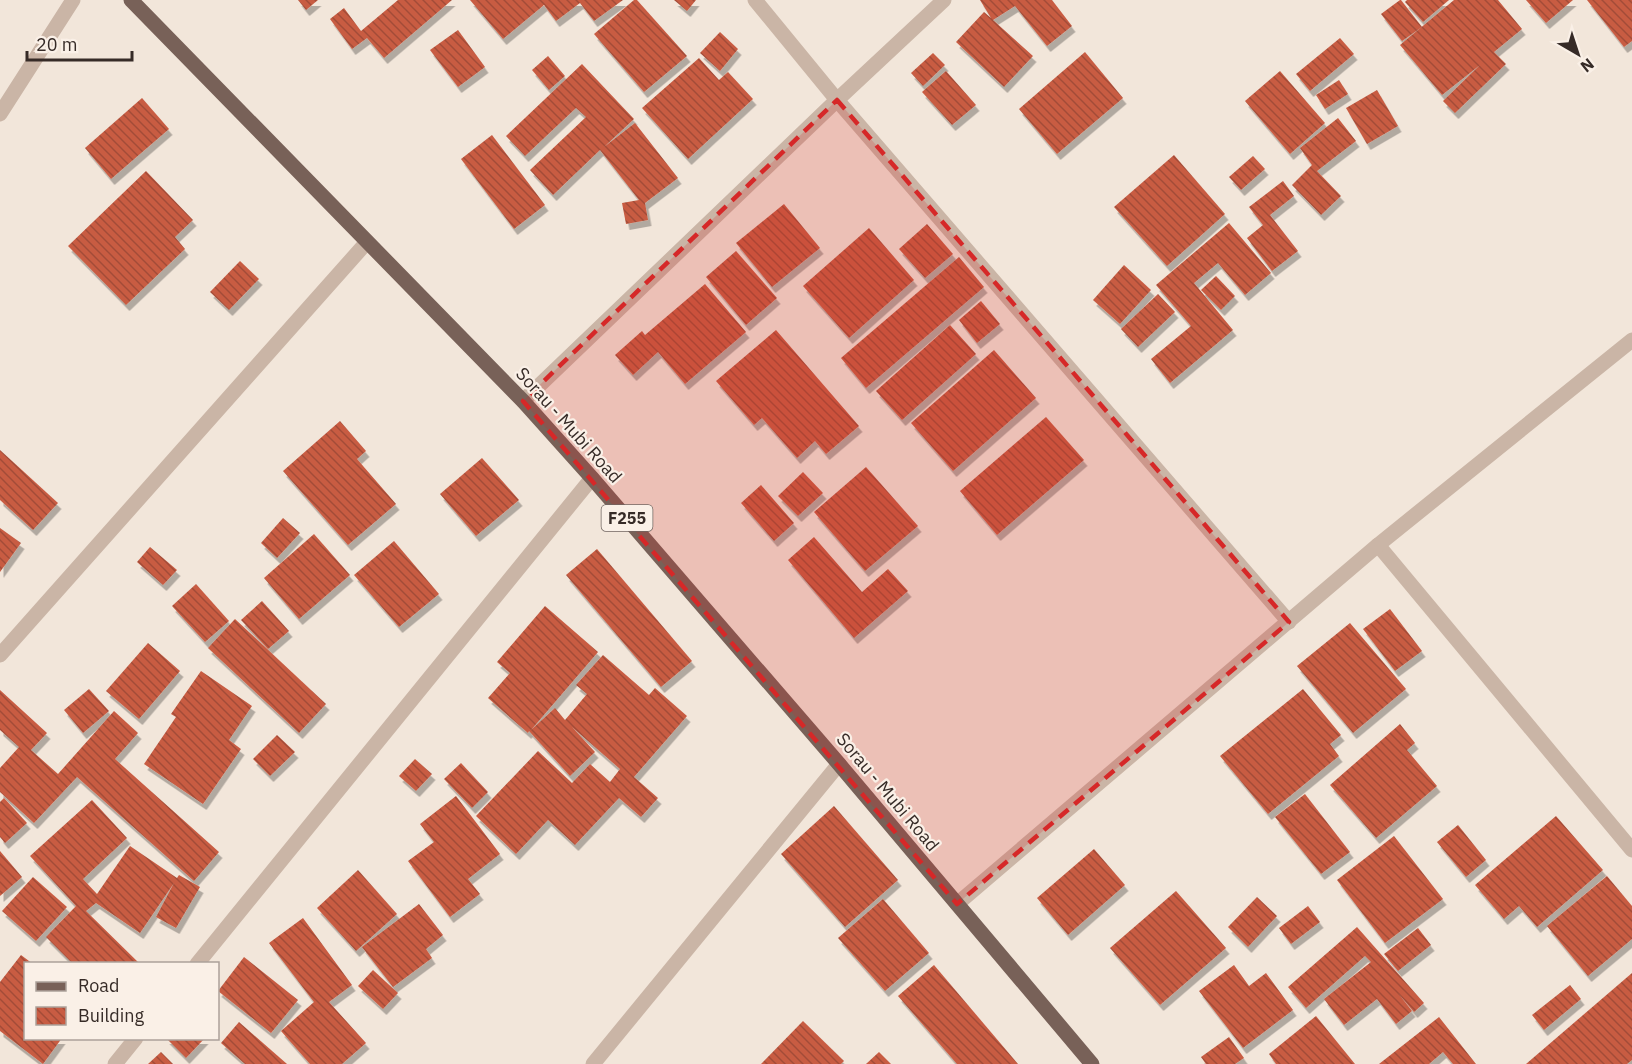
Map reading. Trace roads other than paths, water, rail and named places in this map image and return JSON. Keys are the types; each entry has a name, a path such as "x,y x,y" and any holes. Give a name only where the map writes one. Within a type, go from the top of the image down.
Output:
{"main road":[{"name":"Sorau - Mubi Road","path":"131,0 523,401 839,764 1092,1064"}],"street":[{"path":"0,114 73,0"},
{"path":"756,0 837,100 1289,622"},
{"path":"523,401 944,0"},
{"path":"0,656 366,242"},
{"path":"957,904 1378,545 1632,340"},
{"path":"198,962 592,478"},
{"path":"1378,545 1632,850"},
{"path":"592,1064 839,764"},
{"path":"115,1064 134,1040"}]}
